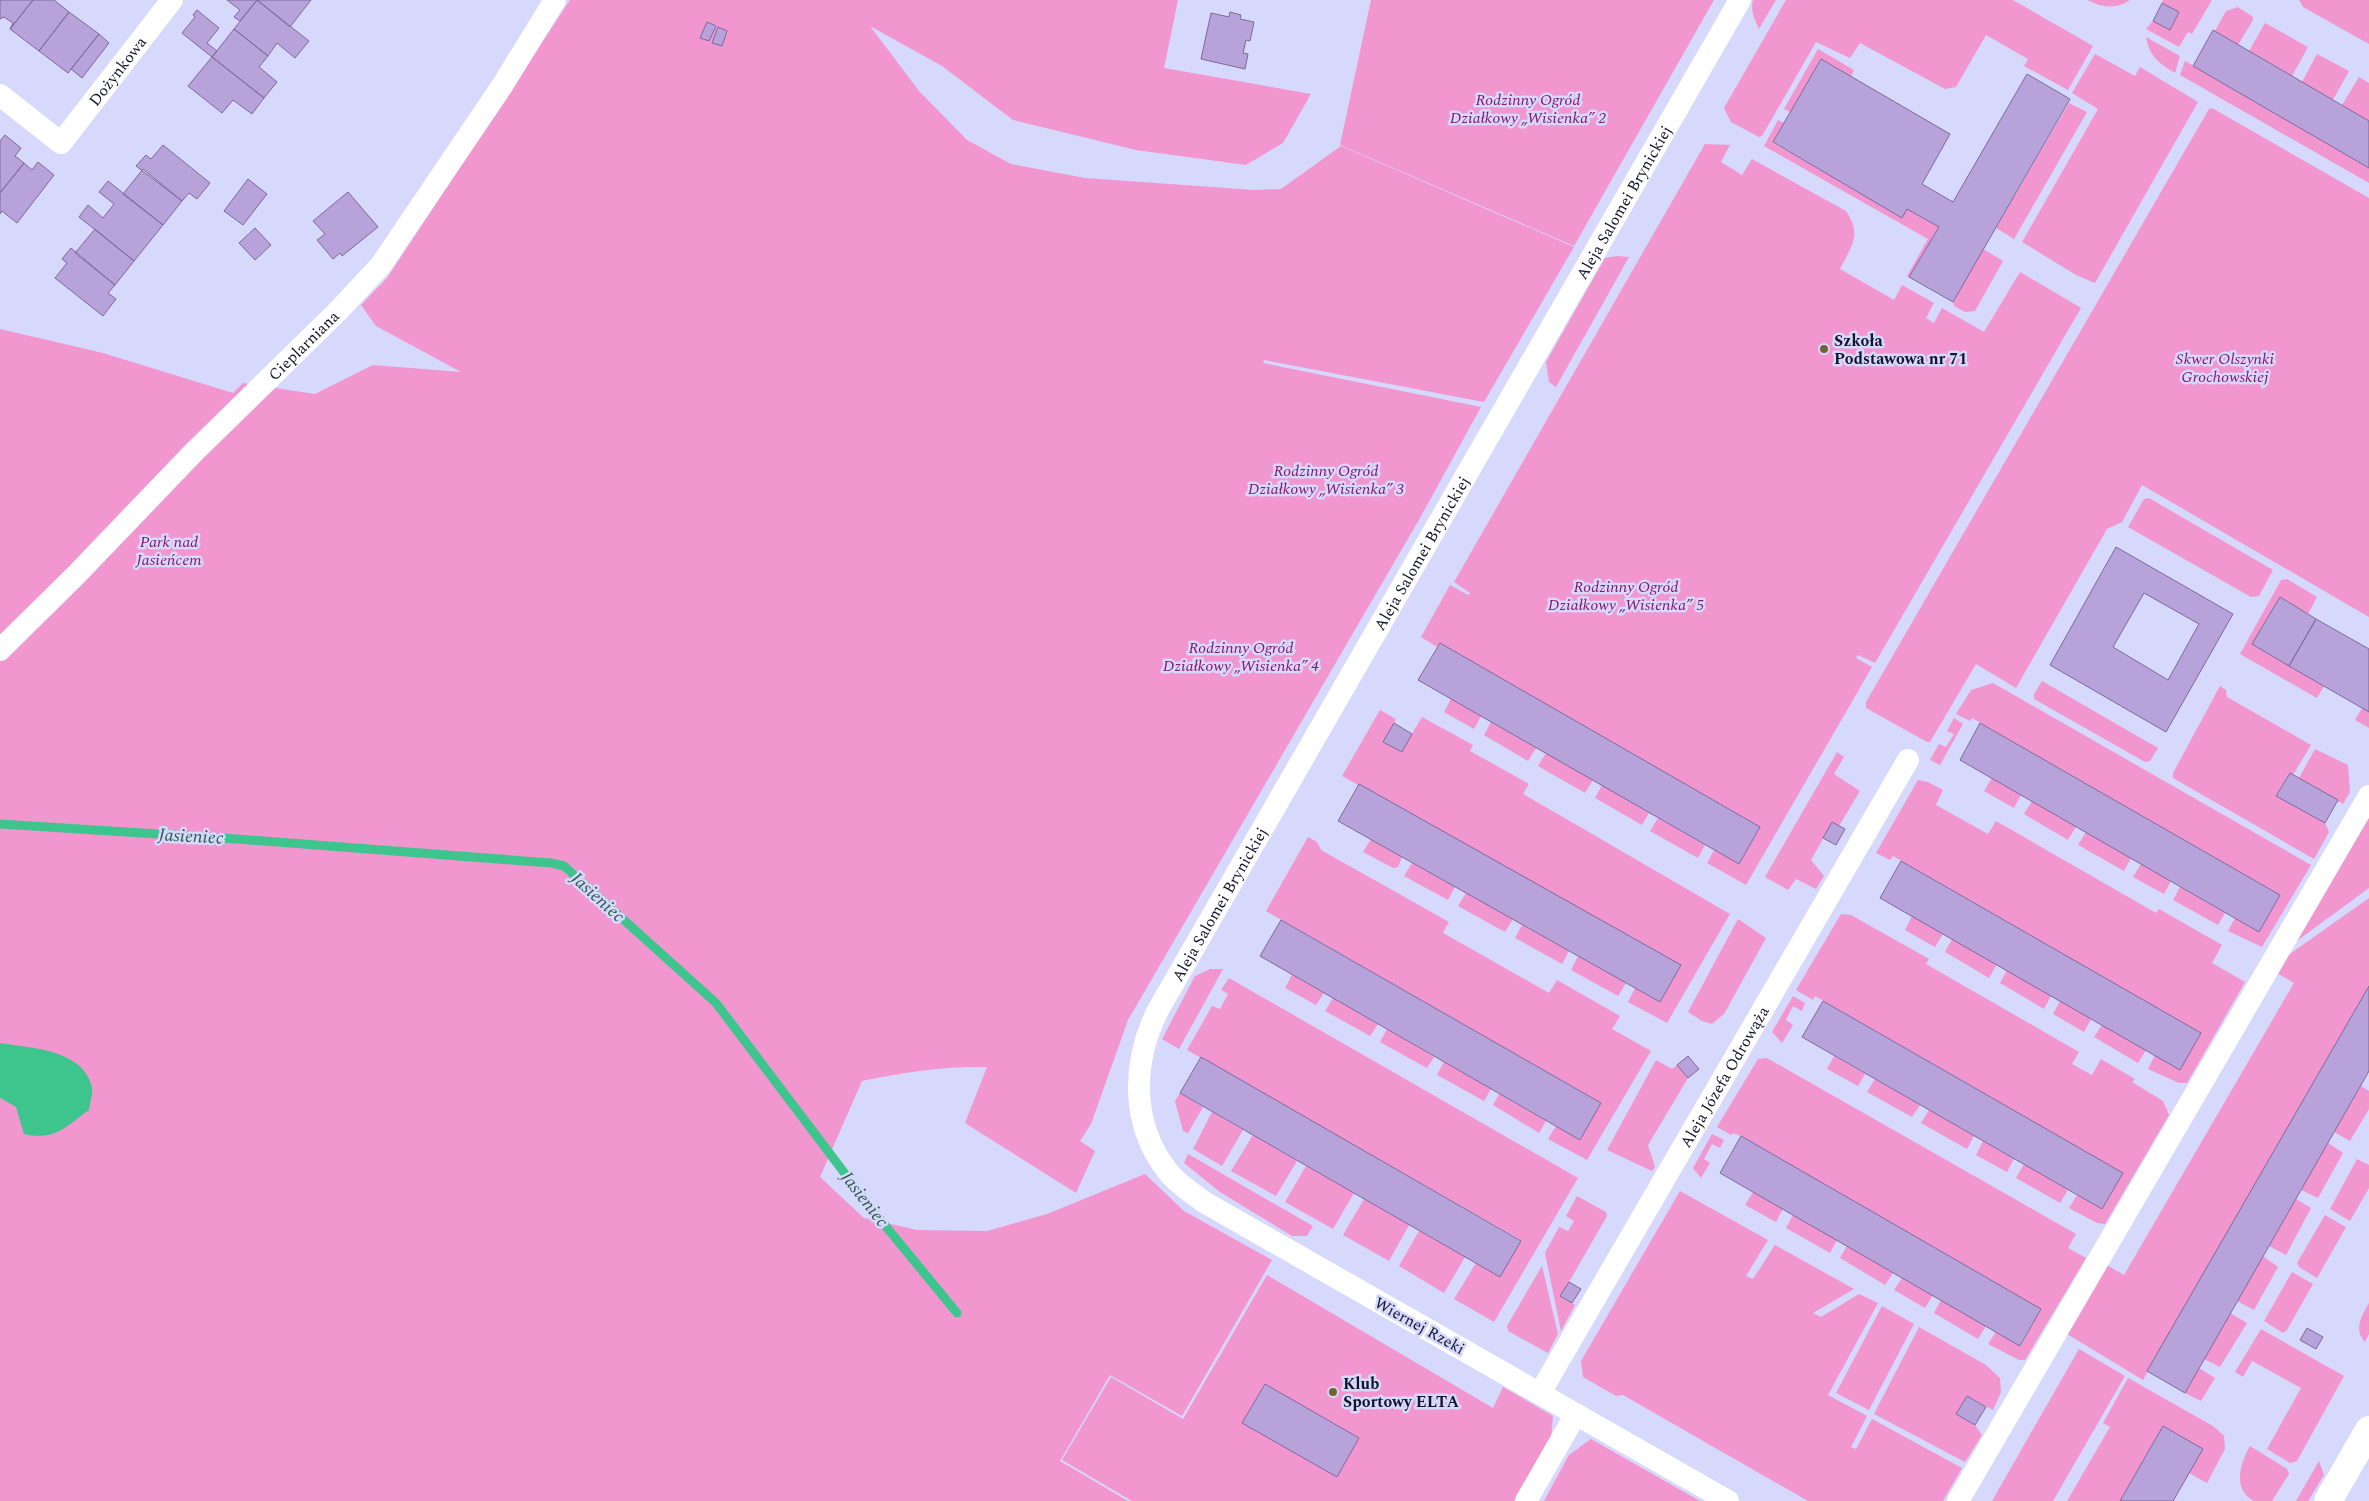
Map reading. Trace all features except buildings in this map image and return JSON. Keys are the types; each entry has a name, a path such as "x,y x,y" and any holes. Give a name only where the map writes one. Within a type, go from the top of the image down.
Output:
{"street":[{"name":"Dożynkowa","path":"0,95 61,143 172,0"},
{"name":"Cieplarniana","path":"0,650 76,575 193,454 338,311 381,265 502,86 555,0"},
{"name":"Aleja Salomei Brynickiej","path":"1143,1118 1139,1094 1139,1064 1148,1031 1158,1010 1740,0"},
{"name":"Aleja Józefa Odrowąża","path":"1540,1393 1908,760"},
{"path":"1958,1501 2369,796"},
{"name":"Wiernej Rzeki","path":"1143,1118 1151,1144 1164,1166 1175,1179 1204,1202 1728,1501"},
{"path":"1526,1501 1576,1414"},
{"path":"2328,1501 2369,1430"}],"green space":[{"path":"570,0 1178,0 1164,68 1311,94 1283,143 1246,165 1136,150 1013,120 942,66 870,26 919,91 967,140 1011,164 1085,178 1254,190 1281,189 1341,146 1574,247 1484,402 1264,360 1263,363 1481,407 1420,518 1128,1020 1091,1124 1080,1141 1095,1151 1076,1193 965,1123 987,1067 924,1070 862,1081 820,1177 864,1218 917,1230 987,1231 1047,1214 1145,1174 1184,1211 1272,1260 1182,1416 1110,1375 1060,1461 1128,1501 0,1501 0,329 103,353 233,393 243,383 315,394 373,365 461,372 376,326 361,305 387,278"},
{"name":"Rodzinny Ogród Działkowy „Wisienka” 2","path":"1371,0 1714,0 1574,246 1340,145"},
{"path":"1753,0 1776,0 1759,29 1753,11"},
{"path":"1786,0 2013,0 2093,46 2068,90 2024,66 2028,59 1986,35 1956,87 1945,89 1860,43 1850,58 1816,42 1762,136 1759,137 1731,122 1724,108"},
{"path":"2087,0 2130,0 2119,5 2108,6"},
{"path":"2163,0 2212,0 2192,34 2188,32 2179,47 2146,29 2153,21 2170,30 2179,12 2162,3"},
{"path":"2299,0 2369,0 2369,44 2303,7"},
{"path":"2238,7 2253,17 2253,20 2238,45 2215,31 2226,11"},
{"path":"2265,23 2308,47 2292,76 2249,51"},
{"path":"2146,37 2180,56 2175,73 2156,59 2147,44"},
{"path":"1818,49 1854,70 1851,77 1790,112 1784,109"},
{"path":"2095,54 2135,76 2140,67 2198,102 2095,283 2076,275 2022,242 2098,109 2072,93"},
{"path":"2317,54 2349,71 2333,100 2302,82"},
{"path":"2185,61 2369,168 2369,183 2180,75"},
{"path":"2359,77 2369,83 2369,121 2342,105"},
{"path":"2069,103 2087,112 2014,239 1996,228"},
{"name":"Skwer Olszynki Grochowskiej","path":"2212,108 2369,198 2369,617 2142,485 2122,522 2107,529 2016,688 1976,664 1930,742 1927,742 1866,708 1866,702 2209,109"},
{"path":"1778,120 1784,123 1773,143 1902,217 1907,209 1939,227 1909,277 1907,276 1928,239 1764,146"},
{"name":"Rodzinny Ogród Działkowy „Wisienka” 5","path":"1705,144 1730,145 1721,162 1742,175 1752,159 1846,211 1851,219 1854,234 1851,246 1840,269 1894,300 1902,285 1934,303 1926,318 1934,323 1942,308 1984,332 2020,272 2081,308 1875,663 1858,655 1856,658 1872,667 1746,885 1707,863 1714,850 1739,864 1760,827 1440,643 1437,647 1421,637 1450,585 1468,595 1470,593 1454,582"},
{"path":"1983,249 2003,261 1975,311 1965,312 1954,306 1953,302"},
{"path":"1629,257 1556,387 1549,382 1546,362 1605,258"},
{"path":"2149,498 2273,570 2259,596 2251,597 2128,527 2144,499"},
{"path":"2287,579 2317,597 2308,614 2280,597 2252,644 2324,686 2317,698 2240,654 2281,580"},
{"path":"2042,681 2158,748 2150,761 2145,762 2034,699 2034,694"},
{"path":"1993,683 2311,865 2262,947 2228,931 2235,918 2259,932 2280,895 1972,718 1970,721 1956,714 1971,690"},
{"path":"2220,686 2226,690 2227,697 2311,745 2293,775 2289,773 2276,796 2325,823 2329,832 2314,859 2173,778 2173,773"},
{"path":"1451,699 1481,716 1474,729 1444,712"},
{"path":"2362,708 2369,712 2369,728 2355,720"},
{"path":"1380,710 1396,719 1384,742 1401,752 1422,717 1473,745 1470,751 1529,784 1523,794 1730,914 1667,1023 1628,1002 1635,988 1660,1002 1681,965 1342,776"},
{"path":"1954,718 1963,724 1940,765 1930,760 1939,744 1946,747 1954,734 1947,731"},
{"path":"1491,722 1536,748 1528,761 1484,735"},
{"path":"2315,749 2348,765 2350,792 2343,804 2299,778"},
{"path":"1837,752 1844,757 1834,774 1860,791 1839,826 1832,823 1811,860 1824,876 1816,889 1796,879 1788,890 1765,877"},
{"path":"1546,753 1593,780 1585,793 1538,766"},
{"path":"1992,778 2021,795 2014,808 1984,791"},
{"path":"1918,780 1928,782 1943,790 1936,805 1988,834 1996,821 2156,913 2159,909 2222,945 2212,963 2245,982 2187,1083 2179,1083 2148,1069 2155,1055 2201,1033 1893,856 1890,860 1876,853"},
{"path":"1602,785 1649,813 1642,825 1595,798"},
{"path":"2032,801 2076,827 2068,840 2024,814"},
{"path":"2369,806 2369,888 2290,946"},
{"path":"1658,818 1705,845 1698,858 1650,831"},
{"path":"2086,832 2131,858 2124,871 2078,845"},
{"path":"1308,837 1317,842 1321,850 1449,922 1443,933 1549,993 1557,980 1620,1016 1612,1029 1651,1051 1587,1160 1548,1139 1556,1126 1580,1140 1601,1103 1266,911"},
{"path":"1371,839 1402,857 1398,867 1393,868 1363,852"},
{"path":"1412,863 1455,887 1448,900 1404,876"},
{"path":"2141,864 2171,881 2164,894 2133,877"},
{"path":"2180,887 2225,913 2218,925 2173,900"},
{"path":"1466,893 1513,919 1505,932 1458,906"},
{"path":"2369,898 2369,986 2143,1380 2067,1334 2105,1264 2124,1275 2294,983 2275,972 2283,959"},
{"path":"1841,914 1851,915 1929,959 1926,964 2079,1052 2072,1064 2092,1075 2101,1059 2135,1079 2132,1082 2163,1101 2169,1115 2105,1224 2097,1223 2069,1208 2077,1195 2102,1209 2123,1173 1815,996 1813,1000 1796,990"},
{"path":"1912,916 1943,934 1935,947 1905,930"},
{"path":"1738,919 1766,938 1724,1014 1712,1024 1702,1021 1688,1012"},
{"path":"1522,925 1569,951 1562,964 1515,938"},
{"path":"1952,939 1997,964 1989,978 1945,952"},
{"path":"1578,956 1626,983 1618,996 1571,970"},
{"path":"1210,969 1223,969 1179,1049 1162,1039 1195,976"},
{"path":"2007,970 2051,996 2044,1009 2000,983"},
{"path":"1292,975 1324,993 1316,1005 1285,988"},
{"path":"1229,978 1578,1178 1494,1322 1454,1299 1476,1263 1500,1277 1521,1240 1187,1050 1212,1006 1220,1009 1228,994 1221,990"},
{"path":"1793,996 1805,1003 1802,1011 1793,1006 1786,1020 1793,1025 1782,1043 1772,1032"},
{"path":"1333,998 1378,1024 1370,1036 1325,1011"},
{"path":"2060,1001 2091,1019 2084,1032 2053,1014"},
{"path":"2102,1025 2146,1050 2138,1063 2094,1037"},
{"path":"1387,1029 1434,1057 1427,1068 1380,1042"},
{"path":"1834,1056 1865,1074 1858,1086 1827,1069"},
{"path":"1767,1058 2076,1234 2068,1248 2086,1258 2025,1360 2019,1360 1988,1344 1996,1332 2021,1346 2041,1309 1741,1136 1733,1133 1731,1135 1717,1127 1758,1059"},
{"path":"1656,1060 1672,1069 1677,1065 1688,1078 1648,1145 1655,1167 1652,1171 1607,1150"},
{"path":"1444,1062 1491,1089 1484,1101 1437,1075"},
{"path":"1875,1079 1920,1105 1912,1117 1867,1092"},
{"path":"2361,1086 2369,1091 2369,1109 2350,1141 2334,1132"},
{"path":"1180,1093 1203,1107 1188,1133 1183,1131 1175,1101"},
{"path":"1499,1094 1546,1121 1539,1133 1493,1105"},
{"path":"1929,1110 1974,1136 1967,1149 1921,1123"},
{"path":"1212,1112 1243,1130 1222,1166 1193,1149"},
{"path":"1712,1134 1724,1140 1720,1148 1712,1144 1704,1159 1710,1163 1701,1178 1693,1168"},
{"path":"1253,1135 1297,1161 1276,1196 1231,1171"},
{"path":"1983,1141 2014,1159 2007,1172 1976,1155"},
{"path":"2328,1143 2343,1153 2318,1198 2301,1190"},
{"path":"1188,1154 1313,1226 1307,1236 1292,1236 1220,1192 1184,1163"},
{"path":"2357,1159 2369,1165 2369,1188 2350,1221 2330,1209"},
{"path":"2024,1164 2068,1190 2060,1203 2016,1178"},
{"path":"1306,1166 1354,1193 1333,1229 1285,1202"},
{"path":"1680,1191 1768,1240 1746,1276 1753,1279 1775,1245 1854,1289 1813,1313 1821,1317 1859,1294 1878,1303 1828,1395 1867,1416 1851,1447 1856,1449 1872,1419 1962,1468 1943,1501 1808,1501 1623,1395 1616,1396 1583,1377 1581,1361"},
{"path":"1753,1192 1783,1209 1776,1222 1745,1205"},
{"path":"1577,1196 1606,1212 1607,1216 1561,1296 1575,1305 1561,1331 1545,1253 1559,1227 1568,1231 1574,1221 1566,1216"},
{"path":"1364,1199 1409,1225 1389,1261 1343,1235"},
{"path":"2296,1199 2311,1208 2286,1255 2269,1246"},
{"path":"1793,1215 1837,1240 1830,1253 1786,1228"},
{"path":"2325,1215 2346,1227 2317,1278 2299,1267 2297,1263"},
{"path":"1419,1231 1465,1257 1444,1293 1399,1266"},
{"path":"1847,1246 1893,1273 1885,1285 1840,1258"},
{"path":"2263,1256 2278,1267 2254,1310 2237,1301"},
{"path":"1542,1266 1558,1334 1548,1353 1508,1331 1507,1326"},
{"path":"2292,1272 2313,1284 2287,1330 2283,1333 2264,1321"},
{"name":"Klub Sportowy ELTA","path":"1267,1275 1493,1408 1503,1387 1553,1416 1551,1438 1514,1501 1132,1501 1062,1460 1111,1377 1183,1419"},
{"path":"1902,1278 1933,1295 1925,1308 1894,1290"},
{"path":"1941,1300 1986,1326 1978,1339 1934,1313"},
{"path":"2369,1303 2369,1334 2365,1342 2361,1337 2359,1328 2361,1317"},
{"path":"1882,1306 1914,1324 1869,1410 1836,1393"},
{"path":"2230,1313 2247,1323 2220,1367 2204,1359"},
{"path":"1919,1327 1986,1365 2000,1378 2001,1392 1993,1410 1967,1396 1957,1414 1975,1425 1982,1435 1965,1462 1874,1414"},
{"path":"2261,1329 2344,1376 2297,1461 2290,1463 2267,1449 2301,1388 2252,1361 2243,1377 2235,1372"},
{"path":"2079,1349 2125,1376 2053,1501 1992,1501"},
{"path":"2199,1368 2215,1378 2201,1401 2185,1393"},
{"path":"2128,1378 2213,1426 2224,1436 2225,1449 2207,1483 2189,1473 2202,1449 2163,1426 2120,1501 2067,1501 2110,1427 2103,1423"},
{"path":"1591,1439 1700,1501 1544,1501 1569,1455"},
{"path":"2250,1446 2287,1469 2289,1474 2272,1501 2254,1501 2247,1496 2240,1483 2243,1460"},
{"path":"2319,1461 2324,1475 2308,1501 2296,1501"}],"shaded area":[{"path":"0,1043 40,1049 67,1058 78,1065 87,1074 92,1087 89,1110 66,1127 52,1134 35,1136 24,1134 16,1107 0,1098"}],"waterway":[{"name":"Jasieniec","path":"0,824 237,839 551,863 564,866 716,1003 874,1212 957,1313"}],"place":[{"name":"Szkoła Podstawowa nr 71","path":"1824,349"},
{"name":"Klub Sportowy ELTA","path":"1333,1392"}],"park label":[{"name":"Rodzinny Ogród Działkowy „Wisienka” 3","path":"1326,479"},
{"name":"Park nad Jasieńcem","path":"169,550"},
{"name":"Rodzinny Ogród Działkowy „Wisienka” 4","path":"1241,656"}]}
